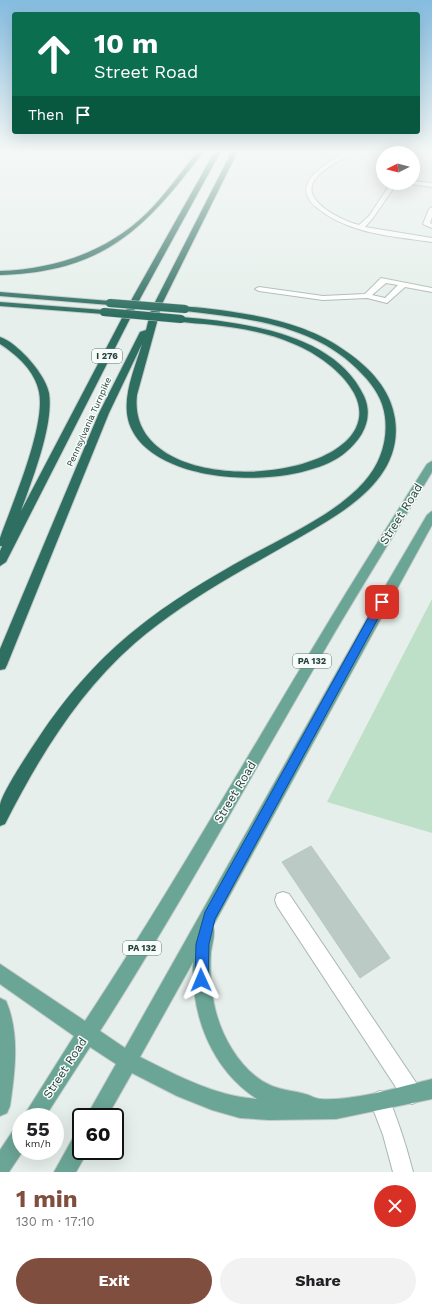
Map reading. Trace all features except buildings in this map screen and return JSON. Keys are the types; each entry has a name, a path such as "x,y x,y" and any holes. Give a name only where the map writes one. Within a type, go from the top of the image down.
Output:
{"highway":[{"path":"0,273 31,271 58,266 85,257 113,244 143,220 155,206"},
{"name":"Pennsylvania Turnpike","path":"0,562 137,297 188,206"},
{"name":"Pennsylvania Turnpike","path":"0,665 104,413 207,206"},
{"path":"0,294 238,314 275,322 311,335 343,352 368,374 386,400 392,427 387,454 369,484 356,496 341,507 195,593 128,641 77,694 54,725 31,759 0,818"},
{"path":"0,304 104,312 181,319 231,324 265,331 297,343 326,358 348,378 361,399 364,407 363,422 355,438 338,452 315,464 288,472 255,475 221,474 205,471 175,461 152,448 133,426 130,410 132,395 158,304"},
{"path":"0,340 18,353 35,372 44,393 45,405 44,417 37,445 0,553"}],"main road":[{"name":"Street Road","path":"39,1108 130,968 232,799 331,628 432,464"},
{"name":"PA 132","path":"101,1108 432,515"},
{"path":"209,917 201,958 201,991 209,1022 222,1051 243,1078 265,1093 326,1109"},
{"path":"0,973 128,1061 184,1089 212,1100 240,1108 269,1110 336,1109 432,1089"},
{"path":"0,1007 5,1029 5,1074 0,1106"},
{"path":"0,1168 12,1150"},
{"path":"64,1172 72,1158"}],"street":[{"path":"317,206 322,211 345,223 360,228 432,240"},
{"path":"360,228 371,217 379,206"},
{"path":"432,209 426,224 432,226"},
{"path":"367,296 384,280 432,290"},
{"path":"259,289 323,298 367,296 387,301 403,284"},
{"path":"283,900 412,1094"},
{"path":"380,1101 393,1135 403,1172"}],"green space":[{"path":"432,599 432,833 327,802"}],"route":[{"path":"201,980 201,958 209,917 382,602"}]}
